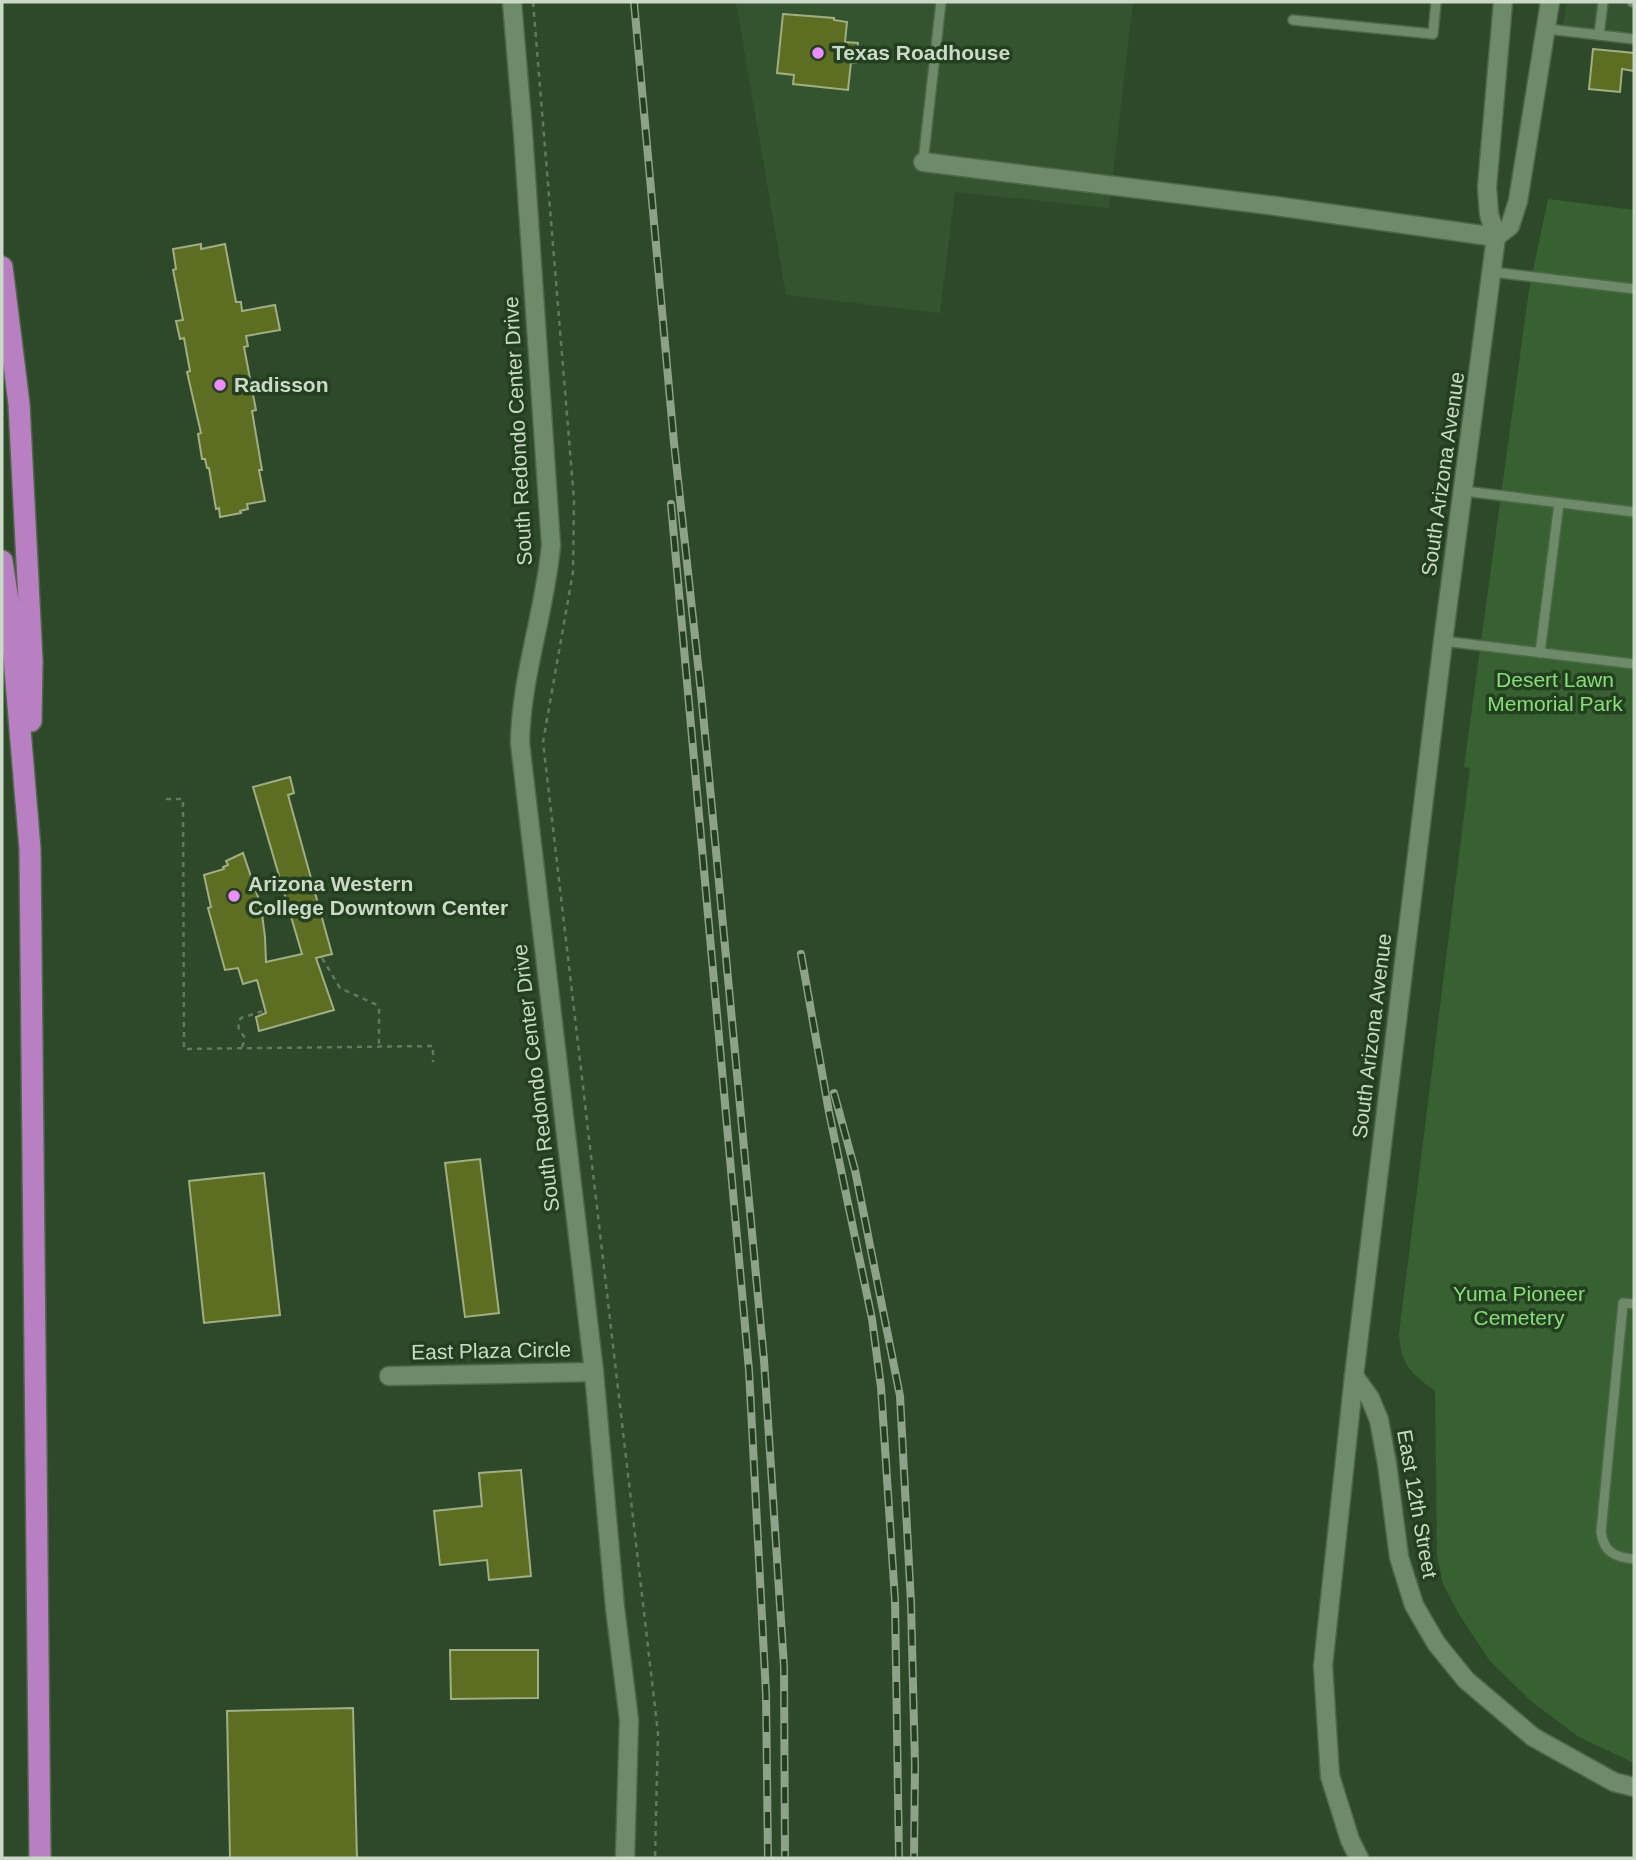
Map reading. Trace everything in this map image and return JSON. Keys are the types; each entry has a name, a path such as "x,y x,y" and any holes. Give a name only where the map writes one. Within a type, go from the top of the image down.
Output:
{"highway":[{"path":"2,267 19,404 32,661 30,849 40,1858"},
{"path":"2,561 11,621 30,849"}],"street":[{"name":"South Redondo Center Drive","path":"512,2 551,545 548,579 523,697 520,743 594,1372 615,1608 630,1728 625,1858"},
{"name":"South Arizona Avenue","path":"1359,1858 1350,1840 1330,1776 1323,1666 1354,1376 1443,640 1496,237 1489,214 1486,187 1503,2"},
{"name":"South Arizona Avenue","path":"1496,237 1510,226 1518,201 1550,2"},
{"path":"923,162 1276,206 1496,237"},
{"name":"East Plaza Circle","path":"389,1376 594,1372"},
{"name":"East 12th Street","path":"1354,1376 1370,1398 1379,1420 1399,1557 1414,1605 1436,1643 1466,1680 1533,1737 1614,1782 1634,1787"}],"lane":[{"path":"923,162 941,2"},
{"path":"1293,20 1433,34 1436,2"},
{"path":"1599,35 1603,2"},
{"path":"1547,29 1634,39"},
{"path":"1492,272 1634,289"},
{"path":"1464,491 1634,512"},
{"path":"1540,653 1559,503"},
{"path":"1443,640 1634,664"},
{"path":"1634,1304 1623,1303 1601,1532 1603,1544 1609,1551 1620,1558 1634,1559"}],"path":[{"path":"533,2 574,500 573,572 543,742 658,1733 655,1858"},
{"path":"166,799 183,799 184,1049 433,1046 433,1062"},
{"path":"322,958 341,988 377,1005 379,1047"},
{"path":"242,1048 245,1038 239,1030 238,1022 241,1018 263,1011"}],"shaded area":[{"path":"736,2 1133,2 1109,208 955,192 940,313 786,295"},
{"path":"1567,2 1634,2 1634,39 1562,30"}],"green space":[{"name":"Yuma Pioneer Cemetery","path":"1548,199 1634,210 1634,1763 1579,1737 1531,1701 1490,1661 1460,1616 1443,1584 1437,1555 1435,1391 1420,1379 1405,1361 1399,1334 1470,768 1464,767 1529,290"}],"building":[{"name":"Texas Roadhouse","path":"783,14 834,18 847,22 845,42 858,43 856,63 851,62 848,90 793,84 794,75 777,73"},
{"path":"1593,49 1634,53 1634,71 1622,69 1620,92 1589,89"},
{"name":"Radisson","path":"201,244 201,249 225,244 236,302 241,302 242,311 275,305 280,330 246,336 248,346 244,347 256,410 252,411 265,501 247,504 248,509 240,511 241,513 220,517 219,508 216,509 209,468 205,459 202,459 198,434 201,433 187,372 190,371 184,338 180,339 176,321 183,320 173,270 176,269 173,249"},
{"name":"Arizona Western College Downtown Center","path":"290,777 294,793 288,795 332,954 316,958 334,1010 259,1031 256,1017 266,1013 257,980 243,984 238,968 225,970 208,908 211,907 204,875 224,869 223,867 228,865 226,861 243,853 261,906 266,962 302,954 253,787"},
{"path":"480,1159 499,1313 465,1317 445,1163"},
{"path":"264,1173 280,1315 204,1323 189,1181"},
{"path":"521,1470 531,1576 489,1580 487,1560 440,1565 434,1511 482,1506 479,1473"},
{"path":"450,1650 538,1650 538,1698 451,1699"},
{"path":"353,1708 357,1858 230,1858 227,1711"}],"railway":[{"path":"634,2 674,443 701,692 764,1360 784,1667 785,1858"},
{"path":"671,504 749,1370 766,1694 768,1858"},
{"path":"801,954 829,1112 872,1319 881,1387 895,1600 899,1858"},
{"path":"834,1093 855,1170 900,1396 911,1603 914,1858"}],"place":[{"name":"Texas Roadhouse","path":"818,53"},
{"name":"Radisson","path":"220,385"},
{"name":"Arizona Western College Downtown Center","path":"234,896"}],"park label":[{"name":"Desert Lawn Memorial Park","path":"1555,692"}]}
